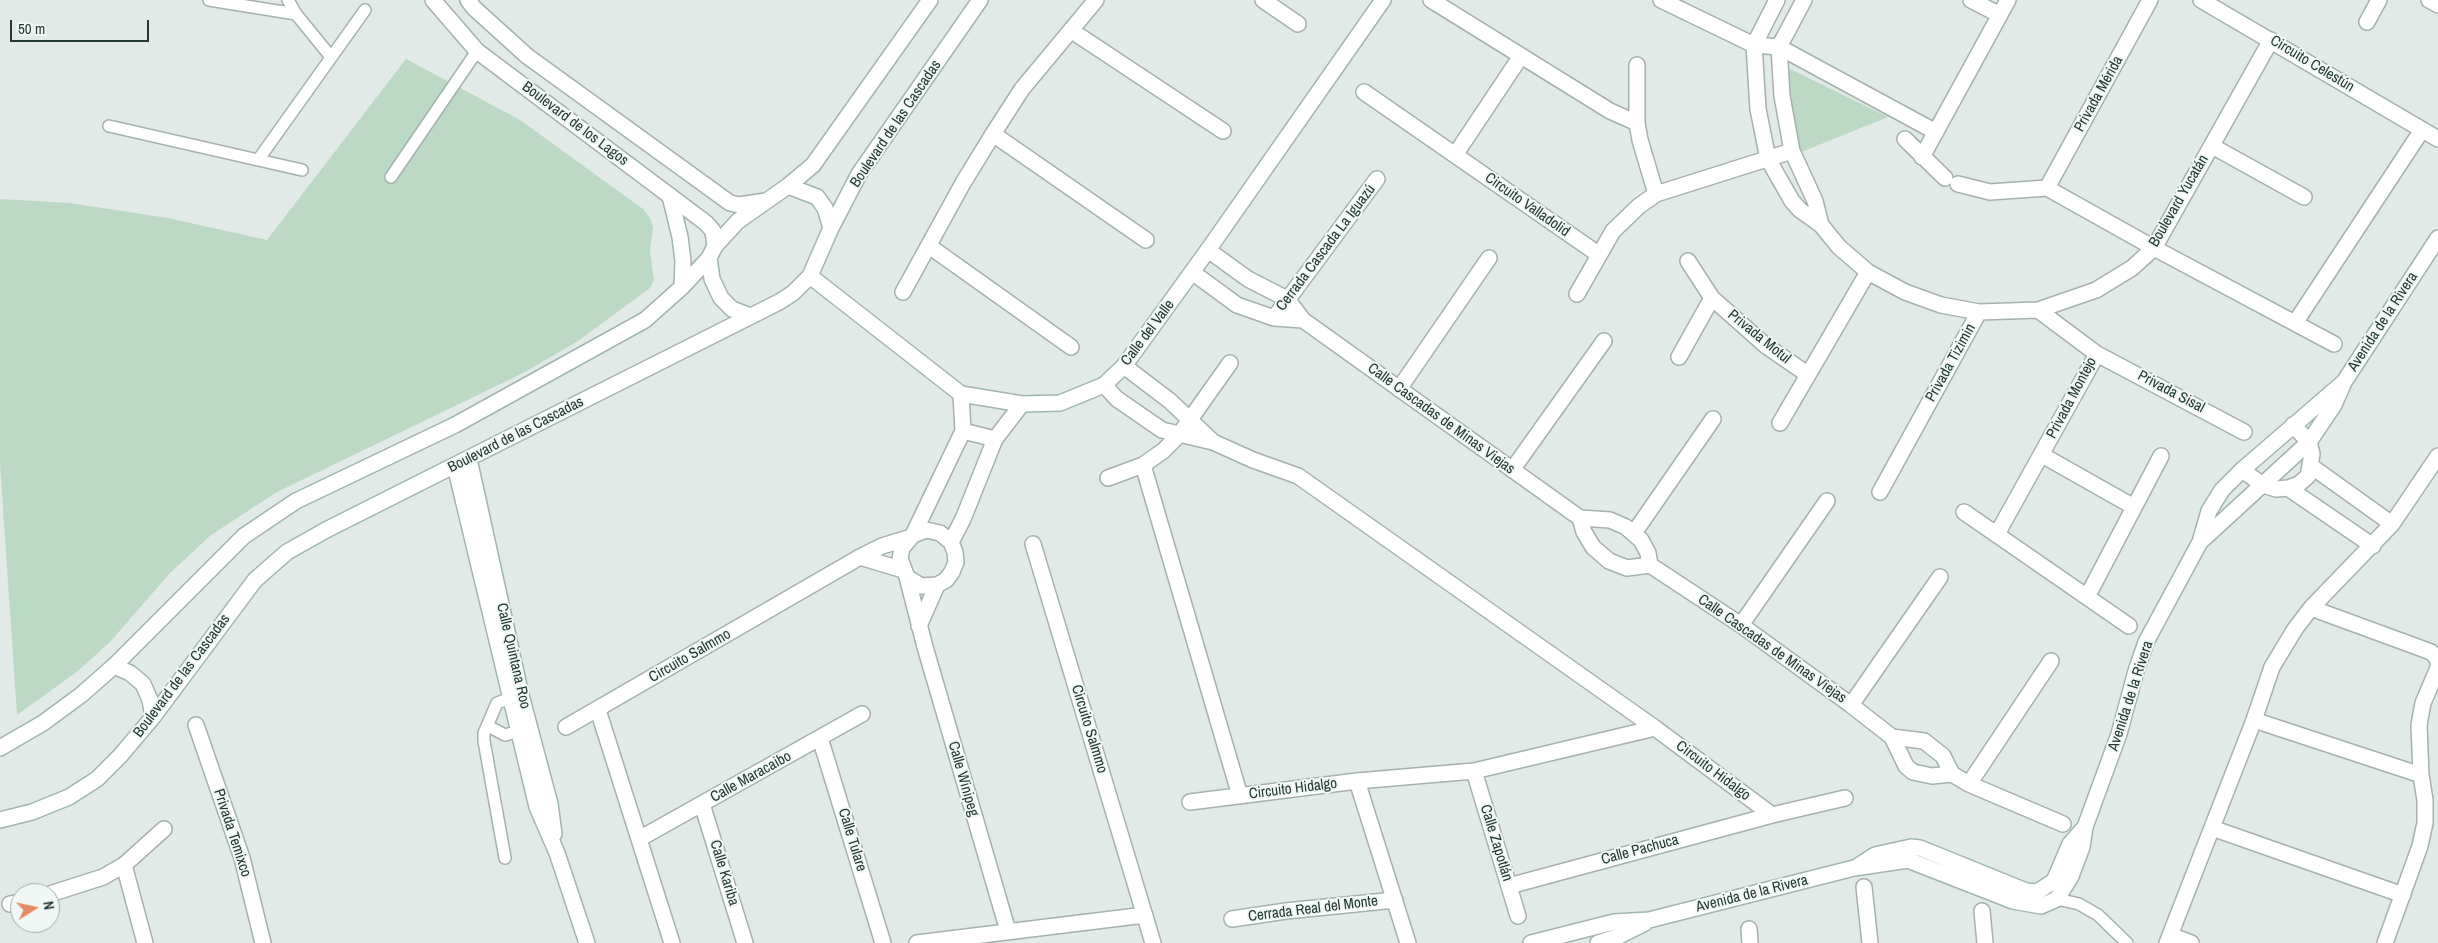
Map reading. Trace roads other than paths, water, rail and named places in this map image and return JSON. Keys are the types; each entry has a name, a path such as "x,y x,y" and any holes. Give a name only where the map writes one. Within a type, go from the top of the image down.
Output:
{"street":[{"name":"Boulevard de los Lagos","path":"433,0 477,51 670,196 712,231 712,252"},
{"name":"Boulevard de los Lagos","path":"468,0 474,8 527,56 730,203 766,201"},
{"path":"0,748 43,723 114,666 244,536 296,501 455,424 646,320 682,287 738,221 788,186 813,165 930,0"},
{"name":"Boulevard de las Cascadas","path":"0,820 32,812 69,797 97,779 120,756 153,717 255,580 287,552 326,530 793,293 810,276 831,228 859,174 980,0"},
{"path":"903,292 963,182 1022,90 1096,0"},
{"path":"1263,0 1298,24"},
{"name":"Calle del Valle","path":"810,276 960,394 1022,404 1060,403 1104,385 1124,366 1208,250 1383,0"},
{"path":"1431,0 1610,111 1637,123"},
{"path":"1660,0 1754,45 1779,47 1936,132"},
{"path":"1777,0 1754,45 1758,109 1768,159 1792,201 1800,210 1821,225 1839,247 1868,272"},
{"path":"1804,0 1779,47 1782,96 1792,151 1815,201 1821,225"},
{"path":"1971,0 2000,15"},
{"path":"1922,157 2008,0"},
{"name":"Privada Mérida","path":"2047,188 2150,0"},
{"name":"Circuito Celestún","path":"2201,0 2438,139"},
{"path":"2367,22 2379,0"},
{"path":"2429,0 2438,5"},
{"path":"1072,31 1222,131"},
{"name":"Boulevard Yucatán","path":"1979,312 2038,310 2096,290 2132,268 2154,248 2271,40"},
{"path":"1455,155 1521,56"},
{"path":"1637,65 1637,123 1656,194"},
{"name":"Circuito Valladolid","path":"1364,92 1598,254"},
{"path":"2295,323 2422,130"},
{"path":"993,134 1146,240"},
{"path":"1905,139 1922,157 1951,181 1990,192 2047,188 2154,248 2334,344"},
{"path":"2212,146 2304,196"},
{"path":"1577,294 1598,254 1613,231 1639,206 1656,194 1792,151"},
{"name":"Cerrada Cascada La Iguazú","path":"1274,318 1377,179"},
{"path":"788,186 817,196 825,208 831,228"},
{"path":"670,196 680,237 683,261 682,287"},
{"name":"Avenida de la Rivera","path":"2200,542 2309,442 2334,405 2344,382 2438,238"},
{"path":"929,246 1072,346"},
{"name":"Calle Cascadas de Minas Viejas","path":"1208,250 1248,279 1287,299 1304,320 1580,518"},
{"path":"712,252 712,280 721,298 732,308 750,316"},
{"path":"1399,389 1488,258"},
{"name":"Privada Motul","path":"1688,261 1712,298 1765,345 1807,374"},
{"path":"1192,272 1237,305 1274,318 1304,320"},
{"name":"Privada Tizimin","path":"1868,272 1905,292 1941,306 1979,312 1880,492"},
{"name":"Privada Motul","path":"1780,423 1868,272"},
{"name":"Privada Motul","path":"1679,357 1712,298"},
{"name":"Privada Montejo","path":"1997,534 2097,354 2038,310"},
{"path":"1512,470 1604,341"},
{"name":"Privada Sisal","path":"2097,354 2244,432"},
{"path":"1108,478 1143,465 1179,435 1230,363"},
{"name":"Circuito Hidalgo","path":"1124,366 1190,419 1213,442"},
{"name":"Avenida de la Rivera","path":"1531,943 1614,922 1650,920 1854,868 1908,860 2013,901 2041,906 2057,899 2071,876 2080,855 2085,827 2119,734 2146,642 2200,542 2209,511 2222,490 2242,470 2344,382"},
{"name":"Circuito Hidalgo","path":"1104,385 1116,399 1162,430 1213,442 1253,460 1298,476 1655,728 1772,815"},
{"path":"905,574 901,554 963,431 960,394"},
{"path":"951,542 963,519 995,439 1022,404"},
{"path":"1634,533 1713,419"},
{"path":"2242,470 2262,485 2288,488 2299,484 2308,476 2312,454 2309,442 2293,425"},
{"path":"963,431 995,439"},
{"name":"Privada Montejo","path":"2042,455 2134,507"},
{"path":"2087,597 2160,456"},
{"path":"2191,943 2169,939 2254,720 2272,667 2294,629 2311,608 2373,546 2392,524 2438,456"},
{"name":"Calle Quintana Roo","path":"469,459 515,696"},
{"name":"Circuito Hidalgo","path":"1143,465 1240,796 1357,781 1474,771 1655,728"},
{"name":"Calle Quintana Roo","path":"455,466 524,730 550,804 557,853 587,943"},
{"path":"2311,466 2392,524"},
{"path":"2288,488 2373,546"},
{"path":"1741,625 1827,501"},
{"path":"1964,512 2129,626"},
{"path":"1580,518 1610,520 1634,533 1648,552 1650,565 1626,568 1609,561 1593,547 1584,532 1580,518"},
{"path":"860,557 905,574 921,586 937,585 946,580 956,562 951,542 940,533 926,530 911,537"},
{"name":"Circuito Salmmo","path":"566,727 860,557 882,546 911,537"},
{"name":"Circuito Salmmo","path":"1033,544 1153,943"},
{"name":"Calle Cascadas de Minas Viejas","path":"1650,565 1741,625 1892,737 1906,766 1913,772 1932,776 1952,774"},
{"name":"Calle Winipeg","path":"905,574 1008,931"},
{"path":"1851,705 1940,577"},
{"path":"919,626 937,585"},
{"path":"2311,608 2431,652 2437,658 2438,663"},
{"path":"1969,784 2051,661"},
{"path":"114,666 130,673 142,684 150,700 153,717"},
{"path":"2385,943 2420,846 2425,800 2421,775 2418,725 2423,703 2438,668"},
{"path":"598,710 672,943"},
{"name":"Calle Maracaibo","path":"639,839 862,714"},
{"path":"2254,720 2421,775"},
{"name":"Privada Temixco","path":"196,725 242,858 263,943"},
{"path":"1892,737 1924,741 1943,756 1952,774 1969,784 2063,824"},
{"name":"Calle Tulare","path":"820,738 883,943"},
{"name":"Calle Zapotlán","path":"1474,771 1518,916"},
{"name":"Cerrada Real del Monte","path":"1357,781 1408,943"},
{"path":"1190,802 1240,796"},
{"name":"Calle Pachuca","path":"1509,886 1772,815 1845,798"},
{"name":"Calle Kariba","path":"702,804 745,943"},
{"name":"Avenida de la Rivera","path":"1854,868 1875,855 1911,847 1920,848 2026,891 2036,892 2043,890 2054,881 2070,844 2085,827"},
{"path":"2212,828 2403,895"},
{"path":"60,891 103,877 124,865 164,829"},
{"path":"124,865 144,943"},
{"path":"1864,887 1870,943"},
{"name":"Cerrada Real del Monte","path":"1232,919 1286,911 1395,900"},
{"path":"1982,911 1985,943"},
{"path":"917,943 1145,915"},
{"name":"Avenida de la Rivera","path":"1598,943 1617,937 1650,920"}],"lane":[{"path":"209,0 296,14"},
{"path":"288,0 296,14 331,57"},
{"path":"258,160 365,10"},
{"path":"391,177 477,51"},
{"path":"110,126 302,170"},
{"path":"505,858 484,741 497,703 515,696"},
{"path":"488,726 505,734 524,730"},
{"path":"2057,899 2079,904 2098,915 2127,943"}]}
